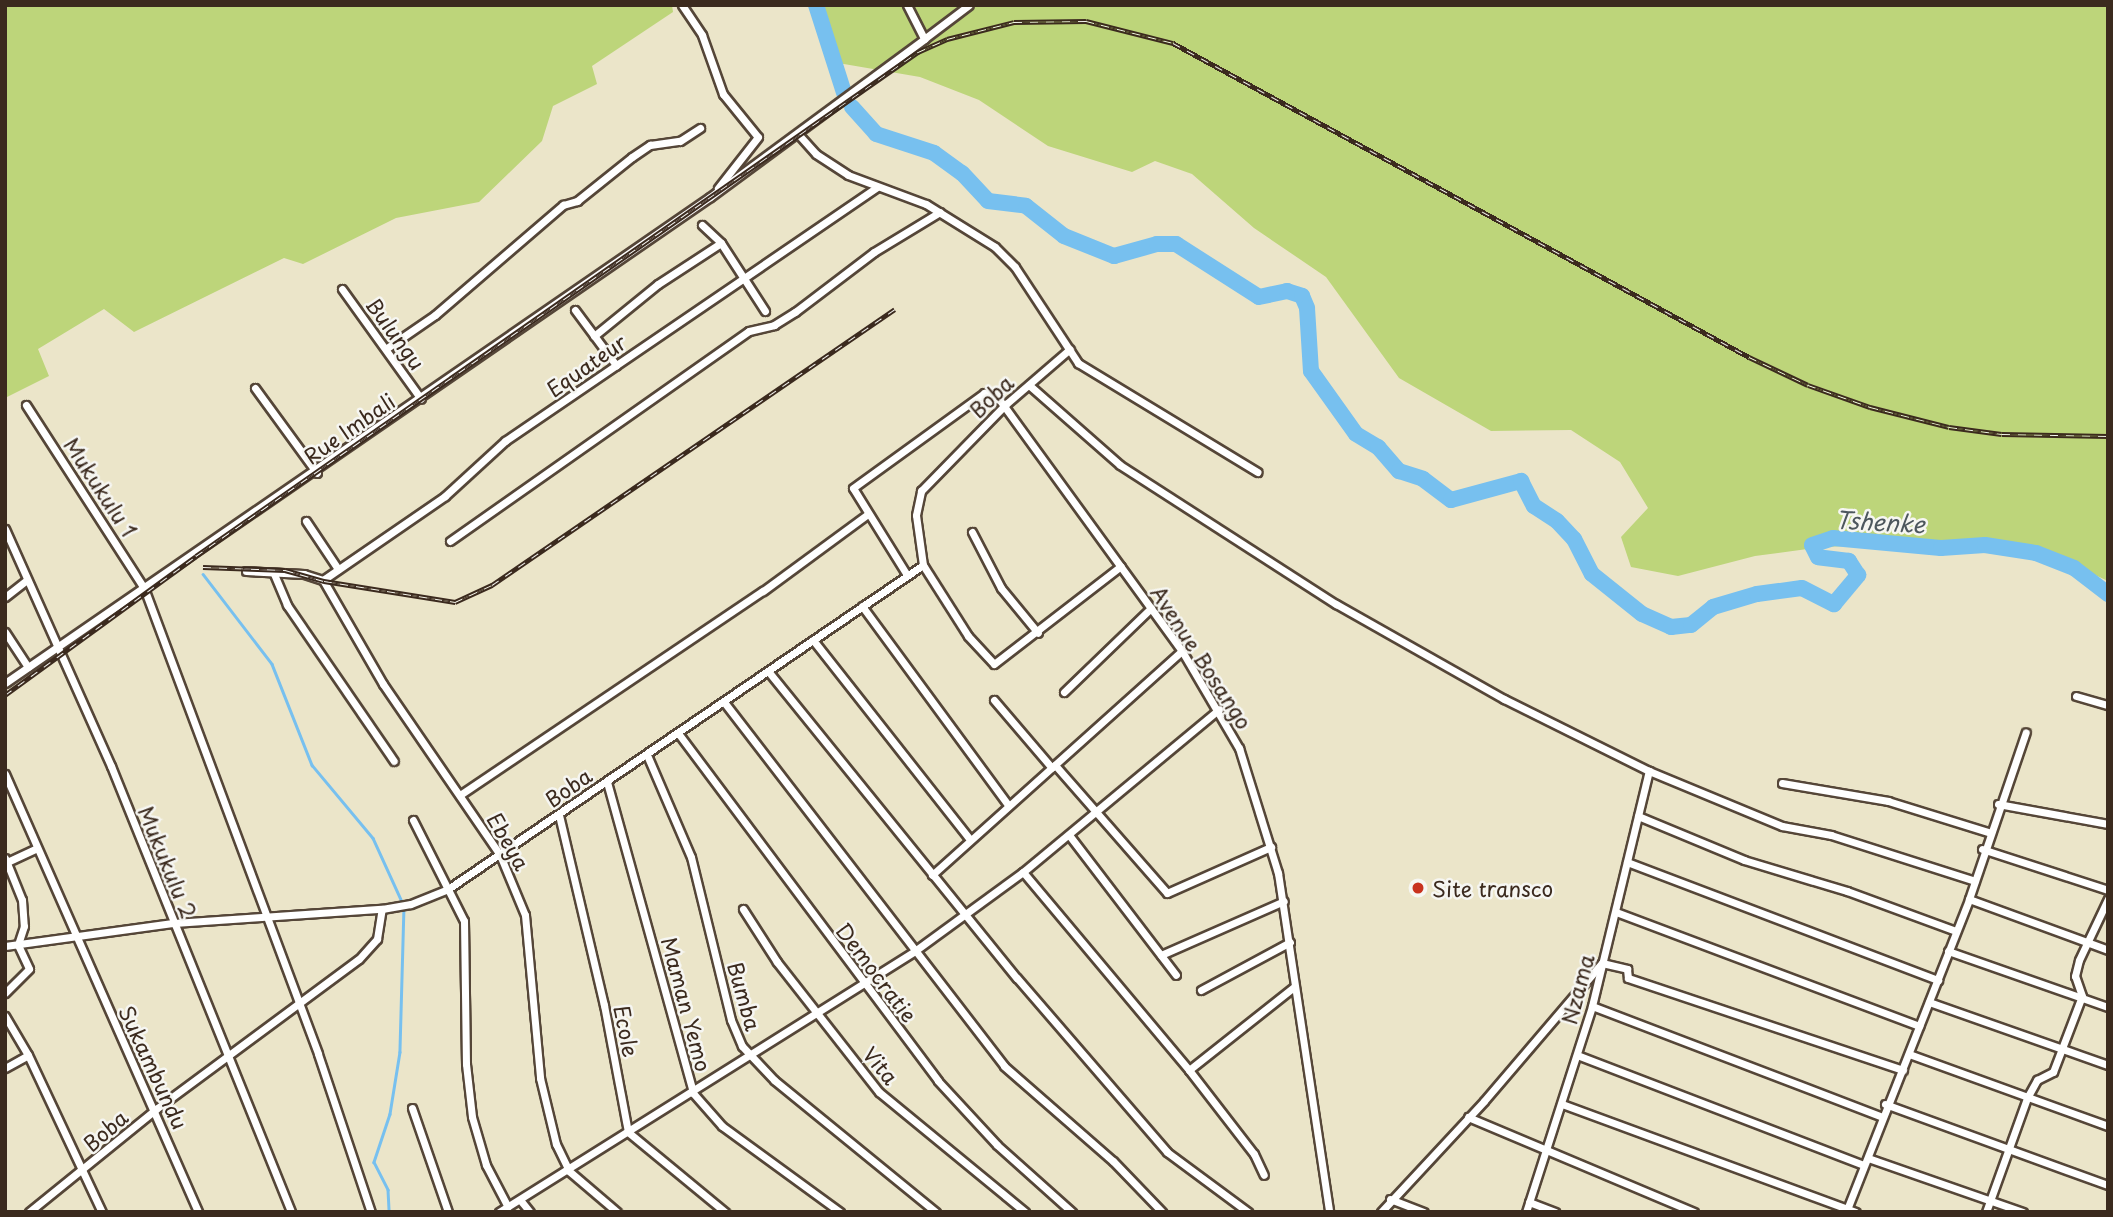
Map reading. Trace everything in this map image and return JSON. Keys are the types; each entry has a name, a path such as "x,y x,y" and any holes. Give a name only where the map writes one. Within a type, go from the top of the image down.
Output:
{"street":[{"path":"682,5 702,35 723,94 758,137 710,197"},
{"path":"907,5 924,39"},
{"name":"Rue Imbali","path":"5,683 317,472 799,135 969,5"},
{"path":"387,348 435,315 564,205 577,201 632,157 650,145 680,141 699,128"},
{"path":"799,135 831,165 876,188 940,212 995,247 1015,267 1078,363 1257,472"},
{"name":"Equateur","path":"323,580 445,496 505,441 876,188"},
{"path":"450,541 749,331 775,325 874,252 940,212"},
{"path":"702,225 721,243 741,280 765,311"},
{"path":"594,336 651,289 721,243"},
{"name":"Bulungu","path":"342,289 387,348 421,400"},
{"path":"575,310 616,365"},
{"name":"Boba","path":"29,1212 83,1172 156,1109 369,948 377,939 382,909 411,904 448,889 923,565 916,516 921,491 1006,404 1070,349"},
{"path":"1029,385 1099,450 1336,604 1504,699 1648,771 1782,826 1832,835 1975,881"},
{"path":"256,388 317,472"},
{"path":"907,575 854,495 857,481 984,393 996,395 1006,404"},
{"name":"Avenue Bosango","path":"1006,404 1182,651 1219,709 1239,748 1271,847 1284,901 1329,1212"},
{"name":"Mukukulu 1","path":"26,405 144,588 298,1002 371,1212"},
{"path":"460,795 763,591 867,514"},
{"path":"306,521 338,569"},
{"name":"Mukukulu 2","path":"5,529 58,645 291,1212"},
{"path":"972,532 1001,588 1038,633"},
{"path":"923,565 989,662 1000,663 1121,566"},
{"path":"246,571 304,573 323,580"},
{"path":"274,574 287,605 394,761"},
{"path":"5,597 27,580"},
{"name":"Ebeya","path":"323,580 383,684 500,855 525,915 540,1078 552,1132 569,1171 617,1212"},
{"path":"862,606 1008,804"},
{"path":"1064,692 1151,608"},
{"path":"5,632 28,667"},
{"path":"813,640 969,838"},
{"path":"932,874 969,838 1054,767 1182,651"},
{"path":"768,671 965,915 1167,1152 1248,1212"},
{"path":"2076,696 2108,705"},
{"path":"994,700 1097,811 1167,893 1271,847"},
{"path":"724,702 1027,1091 1113,1161 1162,1212"},
{"path":"499,1212 569,1171 916,950 1023,872 1219,709"},
{"path":"1846,1210 1883,1117 1885,1104 1903,1070 1969,899 1982,849 2026,732"},
{"name":"Democratie","path":"678,733 864,984 960,1108 1072,1212"},
{"name":"Bumba","path":"647,755 691,857 731,1020 749,1055 813,1113 936,1212"},
{"name":"Nzama","path":"1526,1212 1592,1006 1648,771"},
{"name":"Sukambundu","path":"5,774 75,938 156,1109 198,1212"},
{"name":"Maman Yemo","path":"607,782 693,1093 722,1126 840,1212"},
{"path":"1782,783 1888,801 1988,832"},
{"path":"1998,804 2108,824"},
{"name":"Ecole","path":"559,815 604,1006 628,1132"},
{"path":"1638,816 1744,860 1847,891 1956,931"},
{"path":"413,820 464,920 466,1064 472,1117 486,1165 508,1207"},
{"path":"1069,835 1176,975"},
{"path":"5,993 29,969 18,946 24,926 22,900 6,861 37,848"},
{"path":"1982,849 2108,890"},
{"path":"1627,862 1938,980"},
{"path":"1023,872 1189,1070 1254,1154 1264,1175"},
{"path":"1969,899 2108,950"},
{"path":"1986,1212 2027,1098 2037,1080 2053,1072 2060,1047 2082,996 2075,976 2108,899"},
{"path":"1161,955 1284,901"},
{"name":"Vita","path":"743,908 817,1013 892,1104 1025,1212"},
{"path":"5,946 174,923 382,909"},
{"path":"1616,912 1919,1026"},
{"path":"1201,990 1290,942"},
{"path":"1948,951 2108,1007"},
{"path":"1381,1212 1602,963 1627,969 1628,978 1903,1070"},
{"path":"1189,1070 1295,986"},
{"path":"1929,1002 2108,1065"},
{"path":"1592,1006 1883,1117"},
{"path":"5,1016 28,1055 102,1212"},
{"path":"1909,1054 2108,1126"},
{"path":"5,1068 28,1055"},
{"path":"1577,1055 1866,1161 2023,1212"},
{"path":"1562,1104 1856,1212"},
{"path":"1885,1104 2108,1185"},
{"path":"412,1108 448,1212"},
{"path":"1468,1117 1694,1212"},
{"path":"628,1132 725,1212"},
{"path":"1391,1199 1424,1212"},
{"path":"521,1201 530,1212"},
{"path":"1529,1202 1555,1212"}],"green space":[{"path":"5,5 672,5 673,12 592,66 597,84 553,106 542,141 479,202 396,218 303,264 284,258 134,332 104,309 38,349 49,376 5,398"},
{"path":"820,5 2108,5 2108,581 2073,565 1917,543 1822,547 1755,556 1678,576 1631,567 1621,537 1648,508 1620,462 1571,430 1491,431 1399,378 1326,277 1254,228 1192,174 1155,161 1132,172 1048,146 979,100 920,77 838,63"}],"waterway":[{"name":"Tshenke","path":"816,5 844,93"},
{"name":"Tshenke","path":"852,107 876,134 934,153 962,173 988,201 1026,206 1064,236 1114,256 1157,244 1176,244 1259,297 1287,291 1302,296 1307,308 1311,371 1356,434 1378,447 1399,471 1423,479 1451,500 1521,481 1534,506 1557,521 1574,539 1592,574 1642,614 1671,627 1691,625 1713,607 1757,594 1802,588 1834,604 1858,575 1849,561 1818,557 1812,545 1833,538 1941,548 1985,545 2036,553 2074,568 2108,594"},
{"path":"203,574 272,664 312,765 373,838 404,906 400,1052 390,1114 374,1162 388,1190 389,1212"}],"railway":[{"path":"5,695 196,556 918,52 947,39 1014,22 1086,21 1173,43 1749,357 1808,385 1870,407 1949,427 2002,434 2108,436"},
{"path":"203,567 285,570 324,581 455,602 492,585 895,309"}],"place":[{"name":"Site transco","path":"1418,888"}]}
